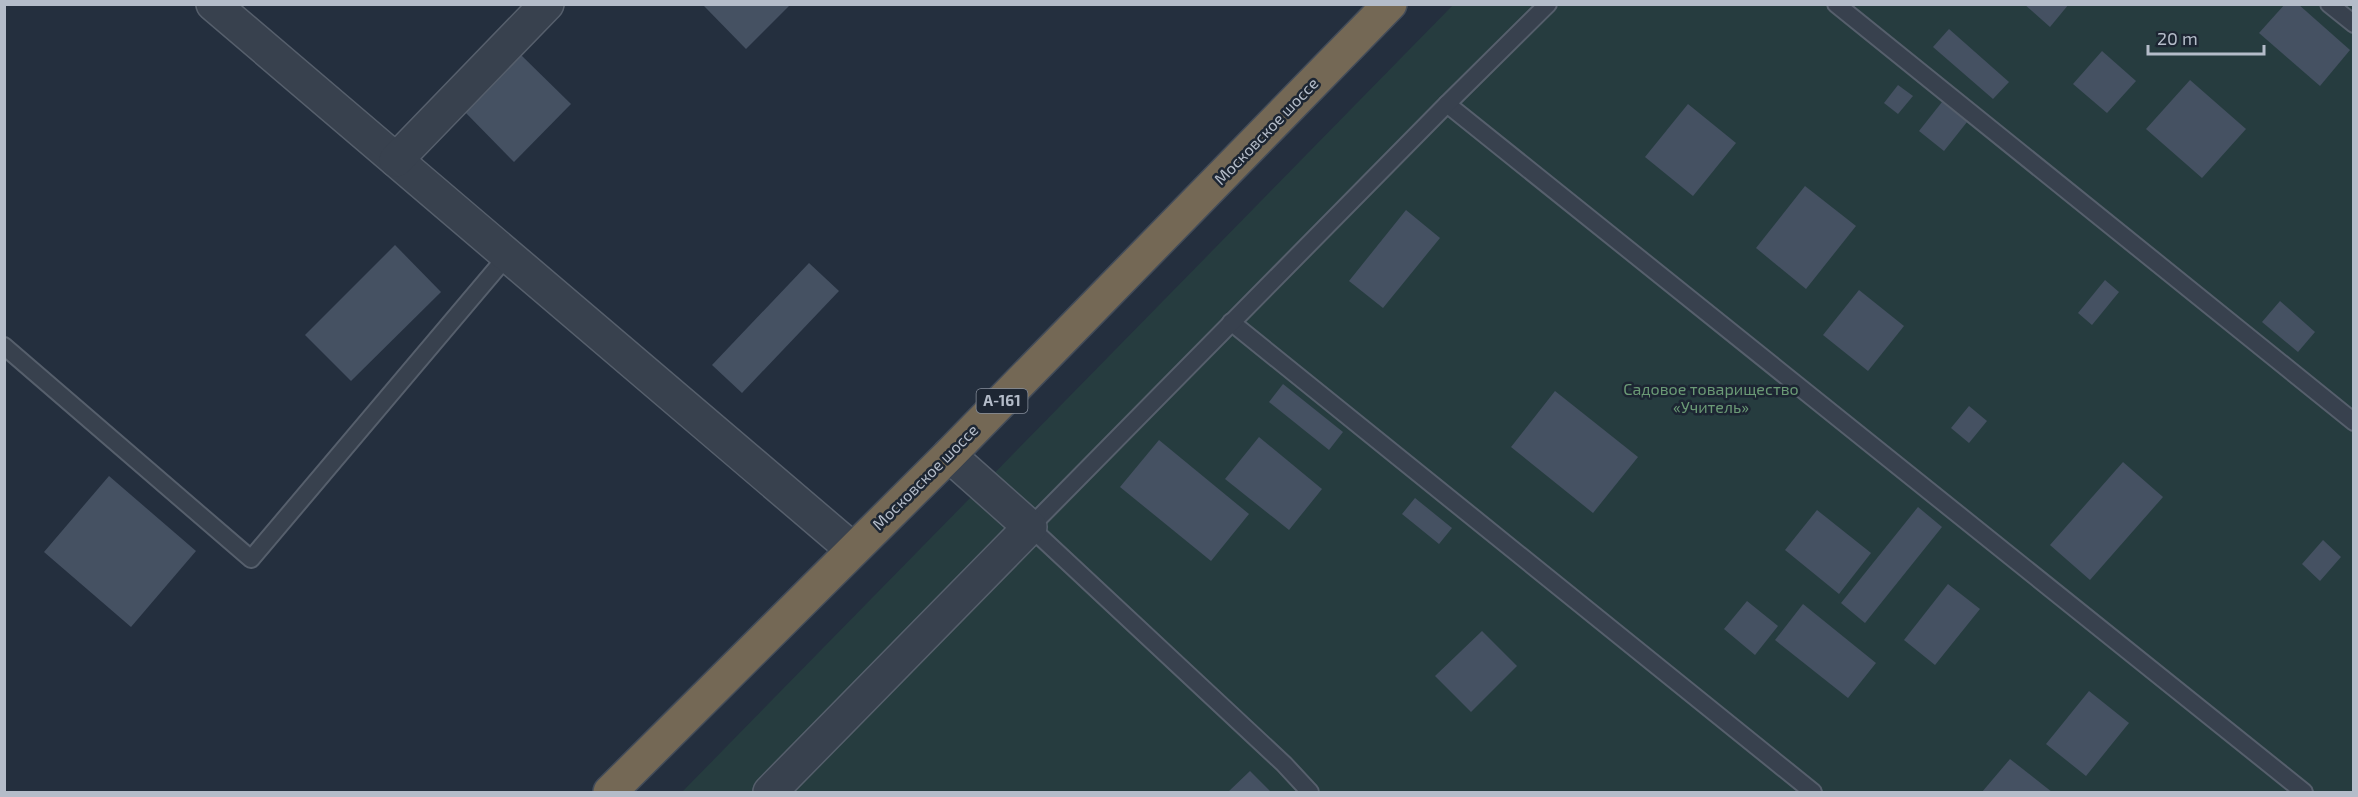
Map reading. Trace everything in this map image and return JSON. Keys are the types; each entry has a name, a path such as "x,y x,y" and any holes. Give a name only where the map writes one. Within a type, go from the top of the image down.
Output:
{"highway":[{"name":"Московское шоссе","path":"610,792 949,455 1390,4"}],"street":[{"path":"213,4 852,549"},
{"path":"396,160 547,4"},
{"path":"783,788 1030,527 949,455"}],"lane":[{"path":"1310,792 1284,764 1030,527 1548,4"},
{"path":"1836,4 2354,422"},
{"path":"2329,4 2354,24"},
{"path":"1447,104 2304,792"},
{"path":"4,346 251,559 507,255"},
{"path":"1231,322 1813,792"}],"green space":[{"name":"Садовое товарищество «Учитель»","path":"1453,5 2353,5 2353,792 682,792"}],"building":[{"path":"2024,4 2069,4 2050,27"},
{"path":"2285,4 2298,4 2350,50 2320,86 2259,33"},
{"path":"790,5 746,49 704,6"},
{"path":"1949,29 2009,82 1993,99 1933,47"},
{"path":"2102,51 2136,81 2107,113 2073,84"},
{"path":"520,54 571,104 514,162 463,110"},
{"path":"2190,80 2246,129 2202,178 2146,129"},
{"path":"1898,85 1913,96 1898,114 1884,103"},
{"path":"1942,102 1967,122 1944,151 1919,131"},
{"path":"1688,104 1736,143 1693,196 1645,157"},
{"path":"1805,186 1856,226 1806,289 1756,248"},
{"path":"1406,210 1440,238 1383,308 1349,281"},
{"path":"395,245 441,292 351,381 305,335"},
{"path":"809,263 839,291 742,393 712,365"},
{"path":"2105,280 2119,292 2092,325 2078,313"},
{"path":"1859,290 1904,326 1868,371 1823,335"},
{"path":"2280,301 2315,332 2298,352 2262,322"},
{"path":"1283,384 1343,432 1329,450 1269,402"},
{"path":"1555,391 1638,457 1593,513 1511,447"},
{"path":"1969,406 1987,421 1969,443 1951,428"},
{"path":"1259,437 1322,489 1289,530 1225,479"},
{"path":"1159,440 1249,514 1211,561 1120,487"},
{"path":"2123,462 2163,497 2090,580 2050,545"},
{"path":"109,476 196,551 131,627 44,552"},
{"path":"1415,498 1452,528 1439,544 1402,514"},
{"path":"1918,507 1942,527 1865,623 1841,603"},
{"path":"1817,510 1871,553 1839,594 1785,550"},
{"path":"2323,540 2341,557 2320,581 2302,564"},
{"path":"1948,584 1980,609 1935,665 1904,640"},
{"path":"1747,601 1778,626 1755,655 1724,629"},
{"path":"1803,604 1876,663 1848,698 1775,640"},
{"path":"1482,631 1517,666 1471,712 1435,676"},
{"path":"2089,691 2129,723 2086,776 2046,744"},
{"path":"2010,759 2052,792 1982,792"},
{"path":"1250,771 1271,792 1228,792"}]}
